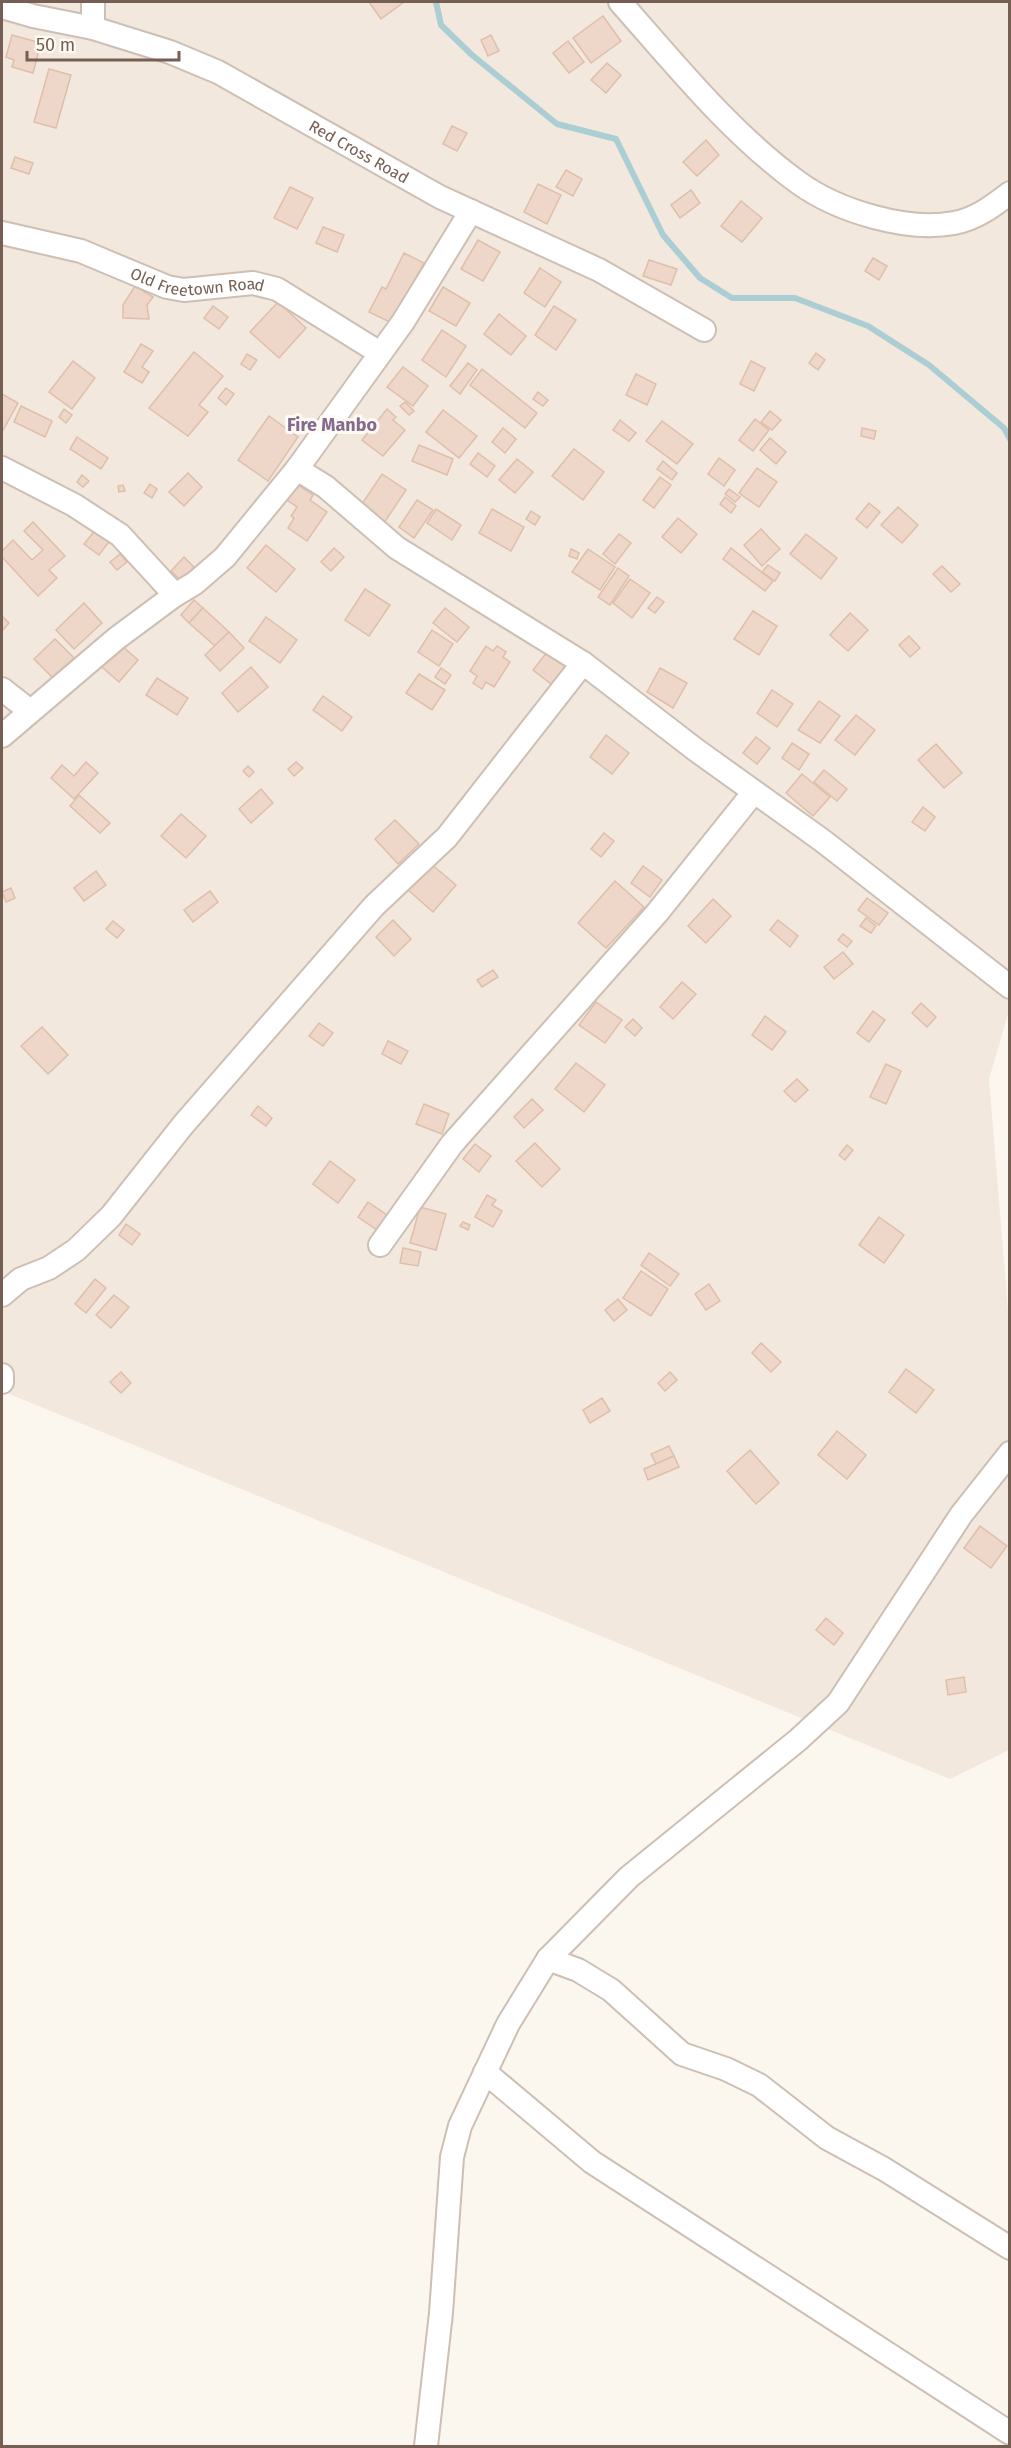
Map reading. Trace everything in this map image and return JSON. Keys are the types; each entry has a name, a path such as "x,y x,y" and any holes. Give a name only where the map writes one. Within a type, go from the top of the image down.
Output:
{"street":[{"path":"93,2 93,28"},
{"path":"620,2 732,126 800,184 843,206 875,218 918,225 955,223 988,210 1010,193"},
{"name":"Red Cross Road","path":"2,7 93,28 170,52 218,72 440,197 599,270 704,330"},
{"path":"2,736 117,638 175,595 195,584 225,557 297,469 403,322 471,211"},
{"name":"Old Freetown Road","path":"2,233 81,250 167,287 184,290 253,283 277,289 380,353"},
{"path":"2,468 74,505 120,535 175,595"},
{"path":"297,469 326,487 397,548 583,663 899,898 964,954 1010,987"},
{"path":"2,1295 21,1279 49,1268 76,1250 111,1216 183,1125 374,906 447,837 583,663"},
{"path":"2,689 30,711"},
{"path":"380,1245 452,1144 634,939 754,792"},
{"path":"2,1375 2,1382"},
{"path":"426,2446 441,2313 452,2157 460,2126 508,2024 549,1959 629,1877 798,1740 838,1703 961,1515 1010,1453"},
{"path":"549,1959 578,1970 611,1990 682,2054 726,2068 759,2085 827,2138 885,2169 1010,2248"},
{"path":"485,2072 592,2162 1010,2433"}],"shaded area":[{"path":"2,2 1009,2 1010,1007 989,1079 1010,1336 1009,1750 950,1779 2,1391"}],"building":[{"path":"369,2 404,2 381,19"},
{"path":"603,16 621,41 591,63 573,38"},
{"path":"12,35 41,43 33,73 12,67 14,60 6,57"},
{"path":"491,35 499,51 488,56 481,40"},
{"path":"568,41 584,62 569,73 553,53"},
{"path":"607,63 621,75 606,93 591,80"},
{"path":"49,69 71,75 56,128 34,122"},
{"path":"452,126 467,133 457,151 443,144"},
{"path":"706,140 719,155 697,176 683,162"},
{"path":"15,157 33,163 29,174 11,168"},
{"path":"566,170 582,179 573,196 556,187"},
{"path":"538,184 561,195 547,224 524,212"},
{"path":"290,187 313,198 297,229 274,218"},
{"path":"691,190 700,203 680,218 671,205"},
{"path":"741,201 762,218 742,242 721,226"},
{"path":"323,227 344,235 337,252 316,243"},
{"path":"478,240 500,252 483,281 461,269"},
{"path":"404,253 424,263 394,324 369,312 382,287 386,289"},
{"path":"873,258 887,266 879,280 865,271"},
{"path":"649,260 677,269 671,285 643,276"},
{"path":"540,268 561,282 545,307 524,293"},
{"path":"135,286 153,297 147,305 149,319 123,318 123,305"},
{"path":"443,287 470,303 456,326 429,311"},
{"path":"278,302 306,328 279,358 250,332"},
{"path":"213,306 228,317 219,329 204,318"},
{"path":"554,306 576,320 556,350 535,335"},
{"path":"499,314 526,336 511,355 484,334"},
{"path":"442,330 466,346 446,377 422,360"},
{"path":"141,344 153,351 142,367 149,372 142,383 124,372"},
{"path":"194,352 223,376 199,405 208,412 188,436 149,408"},
{"path":"816,353 825,360 818,370 809,363"},
{"path":"247,354 257,360 250,370 241,364"},
{"path":"73,361 95,378 72,409 49,392"},
{"path":"751,361 765,368 754,391 740,384"},
{"path":"468,363 477,370 460,394 450,386"},
{"path":"403,367 428,386 413,406 387,387"},
{"path":"482,369 537,413 525,428 470,385"},
{"path":"636,374 656,384 647,405 626,395"},
{"path":"226,388 234,394 226,405 218,398"},
{"path":"538,392 548,400 543,406 533,399"},
{"path":"2,394 18,403 2,432"},
{"path":"405,402 414,411 409,415 400,406"},
{"path":"21,406 52,421 45,437 14,422"},
{"path":"64,409 72,415 66,423 59,417"},
{"path":"387,409 396,417 393,420 405,430 383,456 362,440"},
{"path":"443,410 477,436 459,458 426,432"},
{"path":"770,411 781,420 772,430 761,422"},
{"path":"269,416 298,437 268,481 238,460"},
{"path":"755,419 769,430 753,451 739,440"},
{"path":"620,420 636,433 629,441 613,430"},
{"path":"662,421 693,444 677,464 646,441"},
{"path":"503,428 516,439 505,453 492,442"},
{"path":"862,428 876,431 874,439 861,436"},
{"path":"77,437 108,458 101,469 70,449"},
{"path":"770,438 786,452 776,464 760,450"},
{"path":"419,445 453,459 447,475 412,461"},
{"path":"574,449 604,472 583,500 552,476"},
{"path":"478,453 495,466 487,477 470,464"},
{"path":"719,458 735,470 724,486 708,474"},
{"path":"517,459 533,472 515,493 499,480"},
{"path":"663,461 677,473 672,480 657,469"},
{"path":"757,468 777,482 759,507 739,493"},
{"path":"188,473 202,487 184,506 169,492"},
{"path":"382,474 406,490 382,526 358,510"},
{"path":"82,475 89,481 83,487 77,482"},
{"path":"660,477 671,485 654,508 643,500"},
{"path":"150,484 157,489 152,498 144,493"},
{"path":"123,485 125,491 119,492 118,486"},
{"path":"298,485 313,495 310,500 327,512 307,541 288,528 294,518 291,516 297,507 287,500"},
{"path":"729,489 740,497 735,502 725,494"},
{"path":"725,497 736,506 731,513 720,504"},
{"path":"417,500 433,510 414,538 399,527"},
{"path":"869,503 880,512 867,528 856,519"},
{"path":"898,507 918,525 902,543 881,525"},
{"path":"436,509 461,525 452,540 427,523"},
{"path":"492,509 524,527 511,551 479,533"},
{"path":"531,511 540,517 535,525 526,519"},
{"path":"678,518 697,534 681,553 662,537"},
{"path":"33,522 65,556 49,570 57,578 38,596 2,557 2,551 13,540 32,560 43,550 24,531"},
{"path":"96,529 111,539 99,555 84,544"},
{"path":"761,529 780,549 762,566 744,545"},
{"path":"619,534 631,543 615,564 603,554"},
{"path":"806,534 837,558 821,579 790,554"},
{"path":"266,545 295,569 276,592 247,568"},
{"path":"334,548 344,557 331,571 321,562"},
{"path":"731,548 773,581 765,591 723,559"},
{"path":"571,549 579,553 577,559 569,556"},
{"path":"588,549 615,567 600,590 572,572"},
{"path":"120,554 127,562 117,570 110,562"},
{"path":"184,557 194,567 181,581 171,571"},
{"path":"768,565 780,573 775,581 762,572"},
{"path":"942,566 960,584 951,592 933,574"},
{"path":"618,568 629,576 610,605 598,597"},
{"path":"630,579 650,593 632,618 613,603"},
{"path":"365,589 390,605 369,636 345,620"},
{"path":"657,597 664,602 655,613 648,608"},
{"path":"194,600 203,608 189,623 181,615"},
{"path":"84,603 102,623 74,649 56,630"},
{"path":"203,608 229,632 215,646 189,623"},
{"path":"445,608 469,627 457,642 433,623"},
{"path":"753,611 777,626 759,655 734,639"},
{"path":"850,613 868,630 848,651 830,635"},
{"path":"2,616 9,623 2,631"},
{"path":"266,617 297,640 280,663 249,641"},
{"path":"432,630 453,644 439,666 418,652"},
{"path":"229,632 244,648 220,671 205,655"},
{"path":"909,636 920,648 910,657 899,645"},
{"path":"55,639 74,658 53,678 34,659"},
{"path":"122,646 138,660 119,682 102,667"},
{"path":"486,646 493,651 497,646 506,652 503,657 510,662 494,687 486,682 482,689 473,683 477,676 470,671"},
{"path":"547,652 569,669 555,687 533,670"},
{"path":"251,667 268,687 238,712 222,693"},
{"path":"441,668 451,675 445,684 435,677"},
{"path":"660,668 687,683 673,708 647,692"},
{"path":"419,674 445,690 432,710 406,693"},
{"path":"157,678 188,698 177,715 146,695"},
{"path":"772,690 793,704 777,727 757,713"},
{"path":"323,696 352,717 342,731 313,710"},
{"path":"819,701 840,716 820,743 798,730"},
{"path":"856,715 875,730 855,755 835,740"},
{"path":"606,735 629,753 612,774 590,757"},
{"path":"756,737 770,748 757,764 743,753"},
{"path":"792,743 809,754 799,770 782,758"},
{"path":"936,744 962,773 944,788 918,760"},
{"path":"86,762 98,773 74,799 51,778 62,765 74,776"},
{"path":"296,762 303,768 294,776 288,769"},
{"path":"248,766 254,772 249,777 243,771"},
{"path":"824,770 847,789 837,801 814,782"},
{"path":"802,774 830,797 813,816 786,793"},
{"path":"261,789 273,803 251,823 239,809"},
{"path":"79,795 110,823 100,833 70,806"},
{"path":"923,807 935,817 925,831 912,822"},
{"path":"181,814 206,836 186,858 161,836"},
{"path":"395,820 419,844 398,864 375,839"},
{"path":"604,833 614,841 601,857 591,849"},
{"path":"430,863 456,885 433,912 407,889"},
{"path":"643,866 662,880 650,897 631,883"},
{"path":"96,871 106,885 84,901 74,888"},
{"path":"615,881 644,907 606,948 578,923"},
{"path":"11,888 15,898 6,902 2,892"},
{"path":"210,891 218,902 193,922 184,910"},
{"path":"867,898 888,913 879,925 858,910"},
{"path":"713,899 731,916 706,943 688,926"},
{"path":"866,918 876,926 871,933 860,926"},
{"path":"393,920 411,939 394,956 376,937"},
{"path":"778,920 798,936 790,947 770,930"},
{"path":"113,921 124,930 117,938 106,929"},
{"path":"843,934 852,941 847,947 838,940"},
{"path":"843,952 853,964 834,979 824,967"},
{"path":"493,970 498,977 482,987 477,980"},
{"path":"682,982 696,994 673,1019 660,1007"},
{"path":"596,1002 622,1020 605,1043 579,1025"},
{"path":"921,1003 936,1017 927,1027 912,1013"},
{"path":"873,1011 885,1020 869,1042 857,1033"},
{"path":"765,1016 786,1032 772,1050 752,1035"},
{"path":"633,1019 642,1028 635,1036 625,1027"},
{"path":"319,1023 333,1033 323,1046 309,1036"},
{"path":"42,1027 68,1055 48,1074 21,1046"},
{"path":"388,1041 408,1051 401,1064 382,1054"},
{"path":"576,1063 605,1085 584,1112 555,1089"},
{"path":"886,1064 901,1071 886,1104 870,1097"},
{"path":"797,1079 808,1090 795,1102 784,1091"},
{"path":"532,1099 543,1110 524,1128 514,1117"},
{"path":"424,1104 449,1114 442,1134 416,1124"},
{"path":"258,1106 272,1118 266,1126 251,1115"},
{"path":"535,1143 560,1169 542,1187 516,1161"},
{"path":"475,1144 491,1156 479,1172 463,1159"},
{"path":"847,1145 853,1150 845,1160 839,1155"},
{"path":"330,1161 355,1180 338,1203 313,1184"},
{"path":"487,1195 496,1200 492,1205 502,1211 493,1227 475,1217"},
{"path":"368,1202 387,1215 377,1230 358,1217"},
{"path":"420,1207 446,1214 436,1250 410,1243"},
{"path":"879,1217 904,1235 884,1263 859,1245"},
{"path":"463,1222 470,1225 468,1230 460,1226"},
{"path":"126,1224 140,1234 132,1245 119,1235"},
{"path":"403,1248 421,1252 418,1266 400,1263"},
{"path":"649,1253 679,1274 670,1286 641,1265"},
{"path":"641,1271 668,1289 651,1316 623,1298"},
{"path":"95,1279 106,1288 86,1313 75,1304"},
{"path":"709,1284 720,1301 706,1310 695,1294"},
{"path":"114,1295 129,1307 111,1328 96,1315"},
{"path":"618,1299 627,1310 614,1321 605,1310"},
{"path":"761,1343 781,1362 771,1372 752,1353"},
{"path":"906,1369 934,1390 916,1413 889,1392"},
{"path":"121,1372 131,1383 121,1393 110,1382"},
{"path":"670,1372 677,1380 665,1391 658,1383"},
{"path":"602,1398 610,1411 590,1423 583,1410"},
{"path":"837,1431 866,1455 847,1479 818,1455"},
{"path":"669,1446 674,1456 656,1464 651,1454"},
{"path":"750,1450 779,1483 756,1504 727,1471"},
{"path":"674,1456 679,1467 648,1480 644,1469"},
{"path":"980,1526 1007,1546 991,1568 964,1548"},
{"path":"826,1618 843,1633 834,1645 816,1630"},
{"path":"964,1677 966,1692 948,1695 946,1680"}],"waterway":[{"path":"436,2 441,25 472,55 557,124 616,139 663,235 700,278 732,298 795,298 868,326 929,365 1004,428 1010,439"}],"district":[{"name":"Fire Manbo","path":"332,425"}]}
